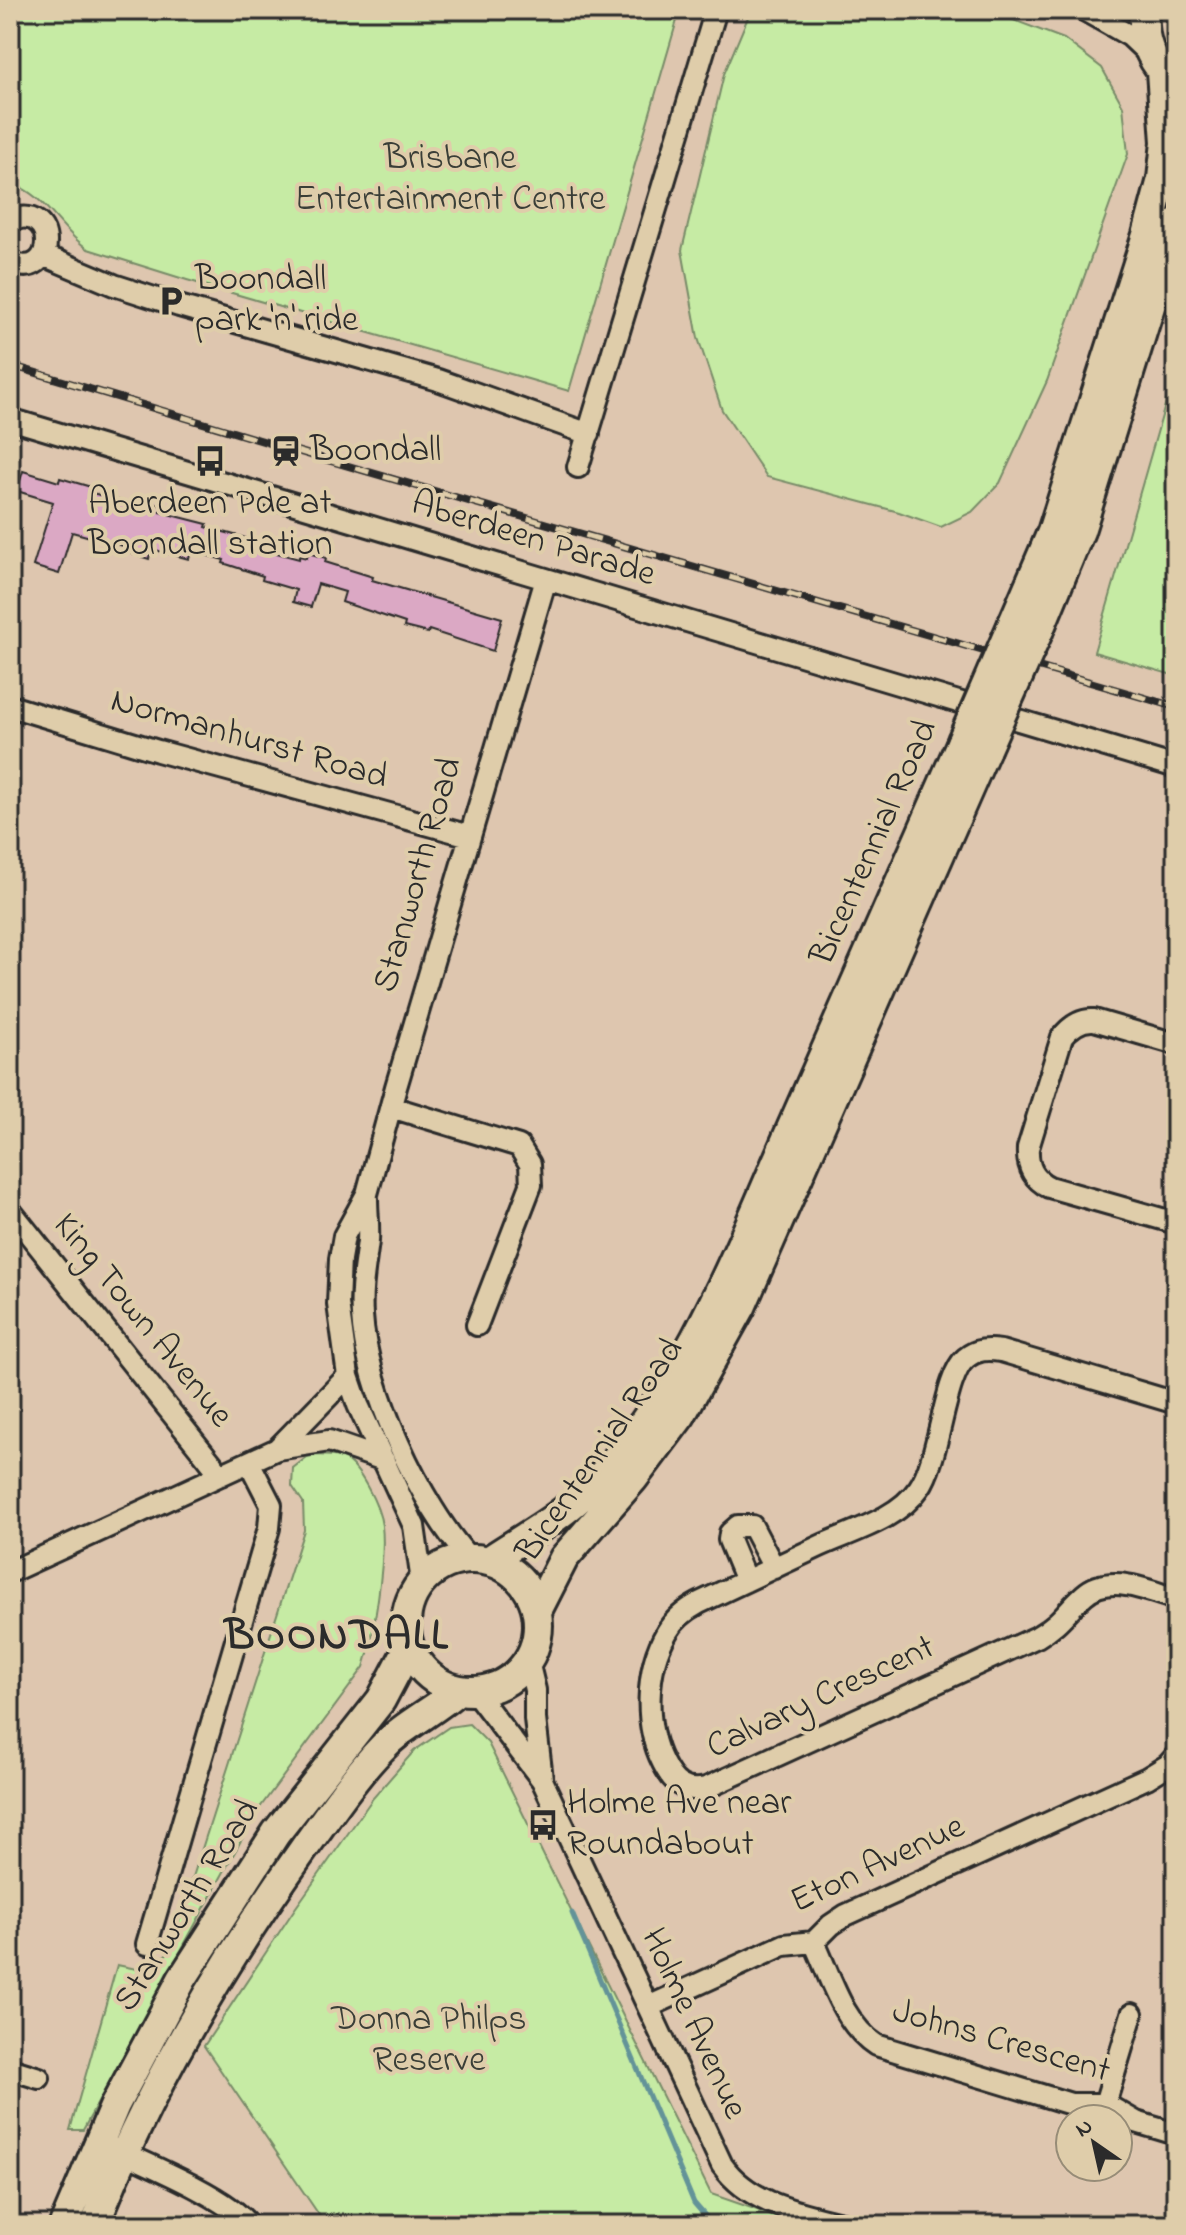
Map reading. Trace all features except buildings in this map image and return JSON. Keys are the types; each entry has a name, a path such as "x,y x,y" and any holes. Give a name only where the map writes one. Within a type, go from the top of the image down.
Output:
{"main road":[{"name":"Bicentennial Road","path":"1026,626 1052,532 1162,179 1166,142 1163,70 1145,37 1144,10"},
{"name":"Bicentennial Road","path":"537,1611 564,1558 626,1489 681,1415 741,1307 974,745 1026,626 1080,531 1176,223"},
{"name":"Bicentennial Road","path":"479,1560 539,1530 592,1486 645,1421 674,1378 727,1277 974,745"},
{"path":"479,1560 505,1567 520,1579 531,1594 537,1611 538,1628 528,1661 514,1677 496,1687 466,1691 437,1682 420,1667 409,1647 405,1630 406,1613 412,1596 422,1582 435,1570 452,1562 479,1560"},
{"name":"Stanworth Road","path":"64,2225 98,2142 144,2047 203,1945 276,1833 381,1700 409,1647"},
{"name":"Stanworth Road","path":"95,2225 168,2068 214,1986 327,1817 382,1748 401,1730 466,1691"}],"street":[{"path":"578,467 716,10"},
{"path":"1084,10 1130,36 1163,70"},
{"path":"10,221 28,218 41,226 47,240 43,255 30,265 10,262"},
{"path":"43,255 114,285 438,380 589,434"},
{"name":"Aberdeen Parade","path":"10,419 1176,767"},
{"name":"Stanworth Road","path":"422,1582 414,1526 358,1405 348,1376 338,1304 340,1259 344,1236 367,1194 546,579"},
{"name":"Normanhurst Road","path":"10,706 158,751 470,836"},
{"path":"1176,1044 1094,1020 1073,1026 1062,1037 1027,1158 1035,1177 1049,1187 1176,1223"},
{"path":"391,1107 519,1146 530,1164 531,1185 477,1325"},
{"name":"Stanworth Road","path":"367,1194 368,1240 361,1286 369,1361 389,1420 427,1500 445,1531 479,1560"},
{"name":"King Town Avenue","path":"10,1210 221,1475"},
{"name":"Calvary Crescent","path":"1176,1403 1001,1351 988,1349 977,1352 960,1364 955,1375 929,1470 910,1500 888,1514 685,1611 667,1631 657,1657 650,1695 650,1732 668,1773 679,1786 687,1789 706,1788 1037,1637 1064,1619 1085,1594 1095,1588 1115,1583 1176,1599"},
{"path":"277,1449 348,1376"},
{"path":"10,1572 277,1449 329,1441 384,1460"},
{"name":"Stanworth Road","path":"147,1944 269,1528 271,1505 249,1462"},
{"path":"746,1581 729,1540 730,1533 738,1526 752,1526 774,1568"},
{"name":"Holme Avenue","path":"528,1661 535,1690 542,1780"},
{"name":"Holme Avenue","path":"466,1691 542,1780 727,2173 756,2197 849,2225"},
{"name":"Eton Avenue","path":"648,2007 784,1945 814,1942 846,1915 1173,1765"},
{"name":"Johns Crescent","path":"814,1942 851,2019 866,2039 876,2045 1068,2103"},
{"path":"1105,2103 1132,2014"},
{"path":"10,2069 39,2078"},
{"name":"Johns Crescent","path":"1134,2120 1176,2134"},
{"path":"98,2142 230,2207 248,2225"}],"green space":[{"name":"Brisbane Entertainment Centre","path":"10,10 680,10 569,391 88,249 33,195 10,183"},
{"path":"751,10 987,10 1064,39 1102,68 1123,106 1128,154 1047,381 1000,483 972,512 941,527 899,512 767,477 722,410 698,338 682,250 724,74"},
{"path":"1176,367 1176,676 1094,652"},
{"path":"307,1457 339,1457 349,1462 368,1488 382,1526 381,1576 364,1667 256,1813 83,2130 70,2130 117,1965 146,1971 169,1952 304,1530 303,1502 292,1486 293,1468"},
{"name":"Donna Philps Reserve","path":"469,1724 488,1743 711,2194 801,2225 326,2225 204,2046 373,1798 414,1751 449,1727"}],"waterway":[{"path":"572,1913 694,2203 713,2225"}],"railway":[{"path":"10,365 1176,707"}],"place":[{"name":"Boondall park 'n' ride","path":"171,301"},
{"name":"Boondall","path":"286,451"},
{"name":"Aberdeen Pde at Boondall station","path":"210,461"},
{"name":"Holme Ave near Roundabout","path":"543,1825"}],"district":[{"name":"BOONDALL","path":"337,1637"}]}
